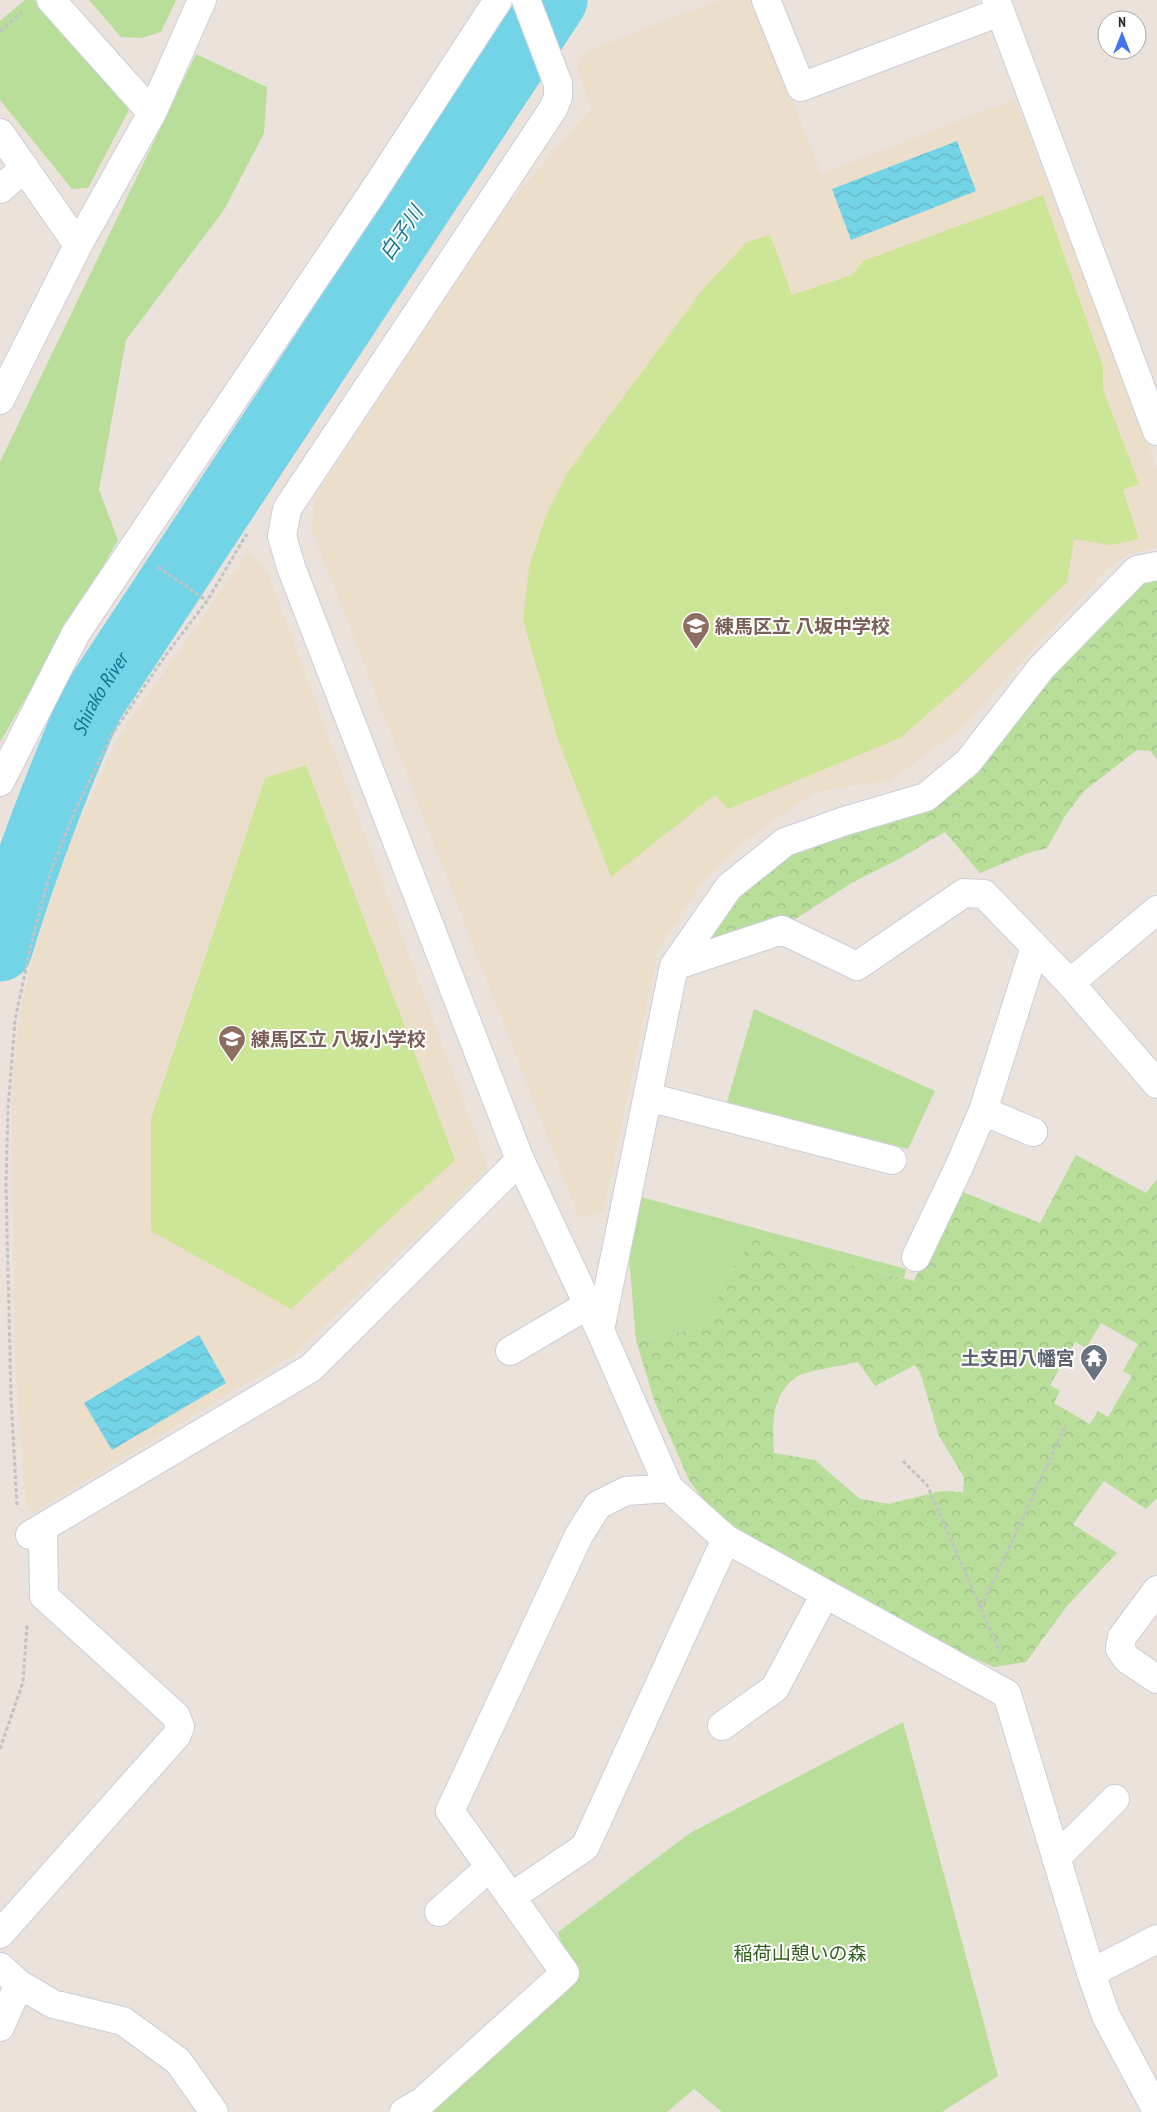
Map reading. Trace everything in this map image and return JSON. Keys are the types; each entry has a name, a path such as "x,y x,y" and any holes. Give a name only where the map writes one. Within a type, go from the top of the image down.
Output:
{"street":[{"path":"0,400 78,245 152,113 202,0"},
{"path":"0,782 76,634 373,192 498,0"},
{"path":"526,0 551,61 558,84 558,98 553,109 287,509 282,536 291,567 520,1160 600,1330 669,1488 726,1540 1007,1694 1091,1973 1106,2016 1157,2111"},
{"path":"766,0 801,87 998,6 1157,431"},
{"path":"40,3 152,113"},
{"path":"0,133 78,245"},
{"path":"0,189 25,168"},
{"path":"600,1330 674,966 729,886 785,842 845,821 926,797 968,762 1042,668 1137,570 1157,566"},
{"path":"674,966 782,930 857,966 964,893 984,894 1070,983 1157,1084"},
{"path":"1070,983 1157,910"},
{"path":"916,1257 983,1111 1035,947"},
{"path":"648,1097 892,1160"},
{"path":"983,1111 1033,1132"},
{"path":"0,1934 176,1736 180,1727 176,1716 44,1596 36,1531 311,1368 520,1160"},
{"path":"510,1351 588,1305"},
{"path":"404,2112 424,2100 565,1973 450,1811 579,1535 598,1506 626,1491 669,1488"},
{"path":"512,1897 585,1848 726,1540"},
{"path":"1157,1590 1122,1637 1120,1649 1127,1659 1157,1679"},
{"path":"722,1726 775,1688 825,1594"},
{"path":"1056,1858 1115,1798"},
{"path":"439,1912 490,1867"},
{"path":"1091,1973 1157,1939"},
{"path":"0,2027 9,1976 53,2004 123,2021 178,2060 214,2112"}],"path":[{"path":"0,31 40,3"},
{"path":"36,1531 18,1519 11,1398 6,1185 8,1109 15,1020 31,945 50,873 75,811 111,736 165,656 207,601 246,535 257,540 282,536"},
{"path":"156,566 207,601"},
{"path":"981,1608 1066,1425"},
{"path":"903,1461 927,1485 1009,1674 1011,1685 1007,1694"},
{"path":"0,1749 23,1682 28,1622"}],"shaded area":[{"name":"練馬区立 八坂中学校","path":"719,0 753,0 821,174 1015,99 1157,468 1157,546 1125,556 1106,570 959,730 891,780 814,792 745,841 703,881 658,950 603,1212 579,1218 312,530 315,497 508,204 592,108 577,69 579,60 587,51"},
{"name":"練馬区立 八坂小学校","path":"249,551 269,576 488,1168 296,1353 33,1513 26,1501 16,1375 11,1106 19,1020 27,981 55,875 117,740"}],"green space":[{"path":"25,0 34,0 130,108 88,188 72,189 0,100 0,21"},
{"path":"89,0 176,0 161,32 141,38 121,37"},
{"path":"196,54 267,87 264,133 224,210 126,340 99,490 118,540 0,742 0,462"},
{"path":"1043,195 1103,367 1103,389 1139,484 1123,490 1139,539 1110,545 1074,539 1067,582 961,685 900,738 728,809 715,795 611,877 557,737 523,620 529,568 545,518 568,472 703,289 747,242 770,235 792,295 852,275 863,261"},
{"path":"1157,575 1157,759 1150,751 1137,750 1084,791 1065,816 1047,848 1028,853 980,873 945,832 897,860 853,882 797,918 712,947 706,943 707,927 787,848 929,802 1048,672 1142,577"},
{"path":"306,765 455,1160 291,1309 151,1231 151,1119 265,778"},
{"path":"754,1009 935,1091 908,1149 727,1102"},
{"path":"1076,1155 1146,1193 1157,1179 1157,1498 1146,1509 1104,1481 1073,1524 1117,1553 1067,1606 1026,1662 994,1667 962,1653 756,1544 709,1508 689,1480 654,1400 636,1340 707,1327 724,1280 754,1240 914,1281 958,1190 1040,1223","holes":["1101,1323 1138,1344 1123,1371 1132,1376 1108,1417 1098,1411 1090,1424 1054,1403 1060,1391 1050,1385 1075,1342 1086,1348","858,1362 875,1386 915,1365 920,1372 939,1436 964,1477 963,1492 941,1491 889,1504 860,1499 815,1460 774,1453 775,1410 778,1400 789,1383 802,1374"]},
{"path":"641,1197 906,1269 904,1278 754,1241 724,1280 707,1327 636,1340 629,1257"},
{"name":"稲荷山憩いの森","path":"903,1722 998,2076 942,2112 722,2112 694,2089 667,2112 422,2112 570,1981 558,1932 690,1833"}],"water":[{"path":"957,141 976,191 851,240 832,189"},
{"path":"199,1335 226,1383 112,1450 84,1403"}],"waterway":[{"name":"白子川","path":"0,949 42,825 91,704 555,0"}],"place":[{"name":"練馬区立 八坂中学校","path":"696,650"},
{"name":"練馬区立 八坂小学校","path":"232,1063"},
{"name":"土支田八幡宮","path":"1094,1382"}],"water label":[{"name":"Shirako River","path":"101,696"}]}
